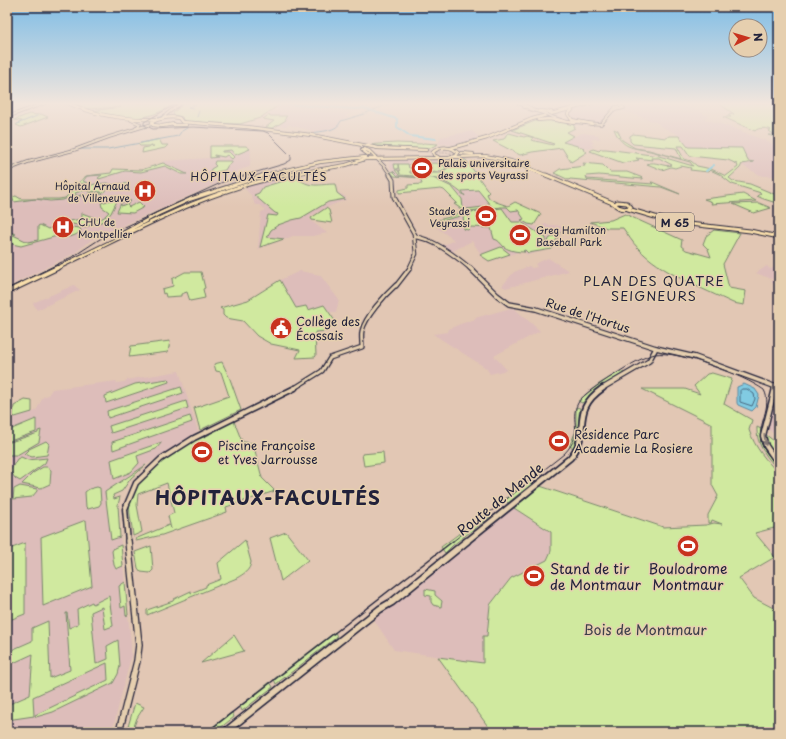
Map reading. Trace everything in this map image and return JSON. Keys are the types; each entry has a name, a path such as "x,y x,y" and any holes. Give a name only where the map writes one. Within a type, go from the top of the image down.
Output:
{"main road":[{"path":"7,170 32,160 76,150 111,137"},
{"path":"316,137 373,149 426,151 378,148 322,137"},
{"path":"456,150 492,137"},
{"path":"364,146 436,149 449,148 487,138"},
{"path":"456,150 487,138"},
{"path":"343,143 369,153 385,167 394,180 394,197 410,228 417,235"},
{"path":"471,144 461,150 475,153"},
{"path":"355,147 369,153"},
{"path":"449,148 510,159 531,166 566,183 616,203 620,208 629,207"},
{"path":"7,291 119,239 200,199 266,179 346,165 376,158 425,155 436,149"},
{"path":"454,157 458,155 456,150"},
{"path":"433,152 438,157"},
{"path":"497,158 460,153 510,159"},
{"path":"384,157 502,158 525,165 559,181 616,203 625,202 629,207"},
{"path":"7,291 112,239 153,216 205,193 268,174 337,159 423,157"},
{"path":"385,167 383,162 388,158"},
{"name":"M 65","path":"629,207 672,222 779,236"},
{"path":"119,239 157,218 153,216 146,216"},
{"name":"Rue de l'Hortus","path":"417,235 446,251 470,267 500,298 513,305 543,311 656,348"},
{"path":"656,348 695,357 777,387"},
{"name":"Route de Mende","path":"225,732 380,609 392,602 570,458 580,444 583,433 582,412 588,401 606,387 650,360 656,348"}],"street":[{"path":"119,732 138,653 137,627 124,509 126,498 131,487 150,467 170,452 218,424 307,382 329,364 330,358 362,347 362,334 366,324 400,280 405,276 415,259 415,243 417,235"},
{"path":"777,387 763,436 766,446 779,465"}],"shaded area":[{"path":"441,137 479,137 478,139 453,145 438,144"},
{"path":"572,137 599,137 600,139 592,139 591,141 594,142 591,145 595,146 589,149 562,142"},
{"path":"680,137 757,137 771,143 777,149 776,153 773,154 779,159 779,176 762,176 741,165 753,162 748,161 742,148 688,147"},
{"name":"CHU de Montpellier","path":"210,146 246,146 251,151 250,167 239,170 233,175 223,178 224,180 91,240 75,253 7,287 7,198 16,196 21,199 65,198 86,176 111,173 113,169 141,170 163,163 163,161 209,158"},
{"path":"435,159 436,162 445,161 445,163 466,160 489,192 487,194 489,198 508,206 515,202 541,214 534,225 531,224 531,226 541,227 545,224 569,227 560,233 552,249 528,255 522,251 489,262 478,254 480,253 472,241 451,252 442,246 454,240 436,227 443,224 438,220 461,212 460,208 454,204 457,203 444,190 441,189 399,193 399,190 408,188 408,185 422,184 420,178 394,176 389,161"},
{"path":"294,175 304,184 315,186 335,184 337,192 346,197 346,200 332,205 311,216 310,219 327,233 313,236 293,236 258,249 261,212 266,210 260,205 255,205 251,195 244,188 258,183"},
{"path":"548,258 569,271 506,288 502,286 514,272 529,266 532,268 537,267 535,264"},
{"path":"767,266 770,269 779,266 779,280 775,281 779,287 771,282 773,280 772,279 756,273"},
{"path":"300,271 320,275 339,300 336,312 329,312 324,305 308,310 305,306 296,309 280,280"},
{"path":"74,285 80,290 37,310 33,303"},
{"path":"511,308 515,309 540,331 494,356 507,370 490,374 486,368 433,334 448,332 449,329 460,324 473,321 475,318"},
{"path":"179,371 198,431 146,465 131,478 122,491 113,495 114,499 120,497 118,516 131,644 131,656 114,724 107,732 7,728 7,420 36,411 43,397 48,395 52,389 117,381 116,383 125,382 126,380"},
{"path":"779,392 779,438 768,429"},
{"path":"514,508 551,532 551,551 547,560 511,578 490,605 487,636 483,636 483,663 394,650 374,620"}],"green space":[{"path":"505,137 532,137 534,138 531,140 554,144 534,137 571,137 563,142 585,148 583,150 587,152 571,162 562,148 520,155 493,141 504,139"},
{"path":"619,137 635,148 630,147 621,141"},
{"path":"630,137 680,137 688,147 742,148 748,161 754,162 742,164 740,168 729,178 733,181 750,184 779,196 779,204 762,199 757,196 761,193 732,184 719,174 710,170 708,172 690,170 691,168 681,166 662,170 647,164 654,163 666,166 672,165 659,158 651,158 652,160 636,158 639,160 623,163 590,151 593,149 599,151 601,149 606,149 659,156 693,166 690,162 635,148 649,150 681,159 676,148 633,144 630,141","holes":["677,146 683,146 690,156 728,160 737,164 738,167 726,176 711,169 697,166 691,161 684,159"]},
{"path":"159,139 162,145 168,145 165,148 142,153 143,148 154,146 140,146 138,144"},
{"path":"397,143 438,144 428,149 361,145"},
{"path":"210,146 246,146 250,149 235,155 231,150 222,151 229,152 234,157 232,159 227,155 224,157 214,155 218,157 210,158"},
{"path":"466,160 489,192 487,194 489,198 508,206 515,202 541,214 534,225 528,224 521,220 524,219 518,210 511,211 507,207 470,211 467,209 491,206 478,190 462,191 465,196 449,184 434,178 399,175 395,170 398,170 400,174 398,164 408,164 409,168 413,167 412,164 436,163 443,165 440,163","holes":["444,166 448,168 441,173 414,173 437,172 446,169","410,170 413,170 414,173 410,173"]},
{"path":"215,161 232,161 232,163 228,165 225,170 209,174 211,169 216,166 214,164"},
{"path":"163,163 187,174 181,174 165,166 141,172 125,171 99,179 98,178 102,175 87,176 83,181 88,183 77,184 86,176 111,173 113,169 141,170"},
{"path":"583,163 603,165 610,172 627,172 643,178 599,175 586,176 587,179 653,184 652,182 680,194 661,187 569,180 554,173 560,169 585,166"},
{"path":"394,164 398,164 398,169 395,169"},
{"path":"393,171 398,176 433,178 452,187 462,199 463,208 460,216 442,221 443,224 438,220 461,212 460,208 454,204 457,203 444,190 441,189 399,193 399,190 408,188 408,185 422,184 420,178 394,176 391,172"},
{"path":"296,177 301,181 310,184 335,184 337,193 345,199 328,202 301,218 278,225 271,230 267,237 284,239 260,247 268,215 277,216 278,214 254,195 259,193 263,187"},
{"path":"95,184 128,184 124,188 110,187 102,194 88,194 102,192 86,190 75,193 77,196 72,196 63,200 50,201 35,199 65,198 75,188 76,190"},
{"path":"743,194 756,201 711,204 712,202 704,199"},
{"path":"16,196 21,199 35,199 14,202 12,197"},
{"path":"118,199 111,213 104,221 85,227 73,224 70,225 69,221 82,219 82,213 95,218 87,221 90,222 96,219 99,220 106,216 109,212 102,207 101,203"},
{"path":"125,200 131,201 127,205 129,207 139,202 144,207 133,213 117,212 121,203 121,206 126,204 127,202 121,202"},
{"path":"759,203 771,208 754,213 733,204"},
{"path":"326,208 329,210 332,223 312,220 311,218"},
{"path":"502,208 512,222 521,222 546,238 546,241 538,244 548,242 549,239 560,232 552,249 528,253 525,250 523,251 525,252 514,251 504,247 494,239 491,228 471,227 468,230 464,229 463,213"},
{"path":"625,214 682,240 681,246 686,250 711,257 708,249 703,244 706,236 714,230 740,233 723,264 729,288 746,291 744,305 733,303 696,286 658,265 638,248 623,228 607,228 590,222 611,220"},
{"path":"59,224 63,227 59,230 57,236 21,246 12,244 13,243 7,239 7,231 16,234 13,235 28,242 38,240 38,226 40,225 48,229"},
{"path":"71,227 80,228 81,231 77,234 66,237 61,235 63,231"},
{"path":"501,247 510,254 489,261 480,255"},
{"path":"185,272 201,272 205,288 203,289 205,298 190,301 187,292 181,294 181,296 166,297 165,293 163,294 162,289 173,286 172,279"},
{"path":"280,280 296,308 306,306 308,310 324,305 335,321 328,331 315,332 315,357 296,358 300,350 271,344 257,336 243,321 226,318 223,315 223,310 220,308 248,300"},
{"path":"170,341 168,352 129,357 131,346"},
{"path":"222,362 241,410 200,430 194,408 229,396 221,372 216,371 214,364"},
{"path":"621,371 624,373 609,382 582,403 578,401 599,384"},
{"name":"Bois de Montmaur","path":"712,373 732,379 724,404 752,420 749,430 754,442 765,459 779,474 779,529 778,527 755,533 775,557 739,578 754,598 779,611 779,732 492,732 438,657 483,663 483,636 487,636 490,605 511,578 547,560 551,551 551,532 514,508 540,486 663,527 706,525 714,523 722,524 712,520 711,523 708,523 708,515 718,496 712,485 712,424 642,389 685,389 700,394 694,386 707,374"},
{"path":"168,379 169,382 106,403 105,396 135,384"},
{"path":"181,387 183,393 108,418 107,411"},
{"path":"25,400 32,401 32,412 15,417 13,416 14,406"},
{"path":"186,401 188,408 111,433 109,426"},
{"path":"576,407 580,408 578,433 574,448 569,446 576,431"},
{"path":"190,416 192,422 113,450 112,442"},
{"path":"36,419 36,432 7,442 7,431"},
{"path":"233,419 243,442 253,443 262,478 275,491 226,507 227,512 162,535 136,541 135,539 169,525 171,529 168,516 174,513 167,483 138,494 137,505 142,532 133,536 130,499 139,482 146,474 174,453 193,441 210,434 209,432"},
{"path":"757,427 763,430 764,446 779,466 779,471 767,456 758,440"},
{"path":"41,430 39,442 17,455 7,455 7,443 38,433 38,431"},
{"path":"765,434 779,445 779,463 766,442"},
{"path":"46,441 49,444 47,455 32,457 24,454 29,449"},
{"path":"162,442 156,449 137,456 139,463 131,472 114,479 111,460"},
{"path":"383,452 384,463 364,466 362,454"},
{"path":"21,457 28,460 47,458 45,463 20,481 15,478 10,471 17,459"},
{"path":"146,465 131,478 122,491 113,495 114,499 120,497 118,505 120,537 111,540 105,492"},
{"path":"43,467 47,467 51,470 50,484 41,488 22,484 33,473"},
{"path":"529,480 533,483 508,503 504,500"},
{"path":"20,486 37,489 37,491 32,497 13,499 14,489"},
{"path":"97,487 100,488 101,503 99,506 88,509 86,507 85,492 89,489"},
{"path":"487,513 491,516 453,545 445,553 441,547"},
{"path":"86,520 92,586 43,606 41,537"},
{"path":"286,532 308,560 281,581 270,538"},
{"path":"245,540 251,562 248,570 244,574 147,615 147,610 173,601 174,599 191,591 191,593 221,579 218,563"},
{"path":"25,543 25,614 7,621 7,550"},
{"path":"121,545 123,566 116,569 112,551 114,548"},
{"path":"151,546 153,570 150,573 141,572 138,568 135,552"},
{"path":"125,582 128,615 126,616 125,606 121,608 119,586"},
{"path":"425,589 435,591 435,595 442,601 441,607 433,605 431,602 431,596 425,595"},
{"path":"109,596 113,626 105,629 102,607 91,612 96,664 108,659 107,646 118,640 120,666 113,683 53,712 36,717 35,715 108,680 107,663 33,697 34,716 7,720 7,705 30,695 33,654 7,666 7,652 32,641 32,628 48,621 50,678 70,670 66,613 69,628 78,624 77,609 92,602 93,604"},
{"path":"335,632 337,637 276,684 274,679"},
{"path":"234,635 244,651 201,663"},
{"path":"270,682 273,687 242,711 240,706"},
{"path":"135,703 144,707 137,718 132,732 127,730"},
{"path":"232,712 234,717 213,732 211,728"}],"water":[{"path":"744,384 755,389 759,395 756,407 752,411 738,405 737,403 737,387"}],"waterway":[{"path":"80,149 108,149 170,137"},
{"path":"423,137 436,139"},
{"path":"706,171 714,165"}],"tunnel":[{"path":"425,151 460,154"},
{"path":"369,155 384,157"}],"tram line":[{"path":"7,289 74,256 103,237 223,182 284,164 291,160 291,156 272,137"},
{"path":"452,542 564,454 571,446 574,439 576,427 575,410 578,403 584,396 596,386 631,364 655,354 679,356 711,365 755,384 764,390 767,403 760,435 761,442 766,452 779,467"},
{"path":"207,732 453,541"}],"place":[{"name":"Palais universitaire des sports Veyrassi","path":"422,168"},
{"name":"Hôpital Arnaud de Villeneuve","path":"145,191"},
{"name":"Stade de Veyrassi","path":"486,216"},
{"name":"CHU de Montpellier","path":"63,227"},
{"name":"Greg Hamilton Baseball Park","path":"520,235"},
{"name":"Collège des Écossais","path":"281,328"},
{"name":"Résidence Parc Academie La Rosiere","path":"559,441"},
{"name":"Piscine Françoise et Yves Jarrousse","path":"202,452"},
{"name":"Boulodrome Montmaur","path":"688,546"},
{"name":"Stand de tir de Montmaur","path":"534,576"}],"district":[{"name":"HÔPITAUX-FACULTÉS","path":"259,176"},
{"name":"PLAN DES QUATRE SEIGNEURS","path":"654,288"},
{"name":"HÔPITAUX-FACULTÉS","path":"268,497"}]}
